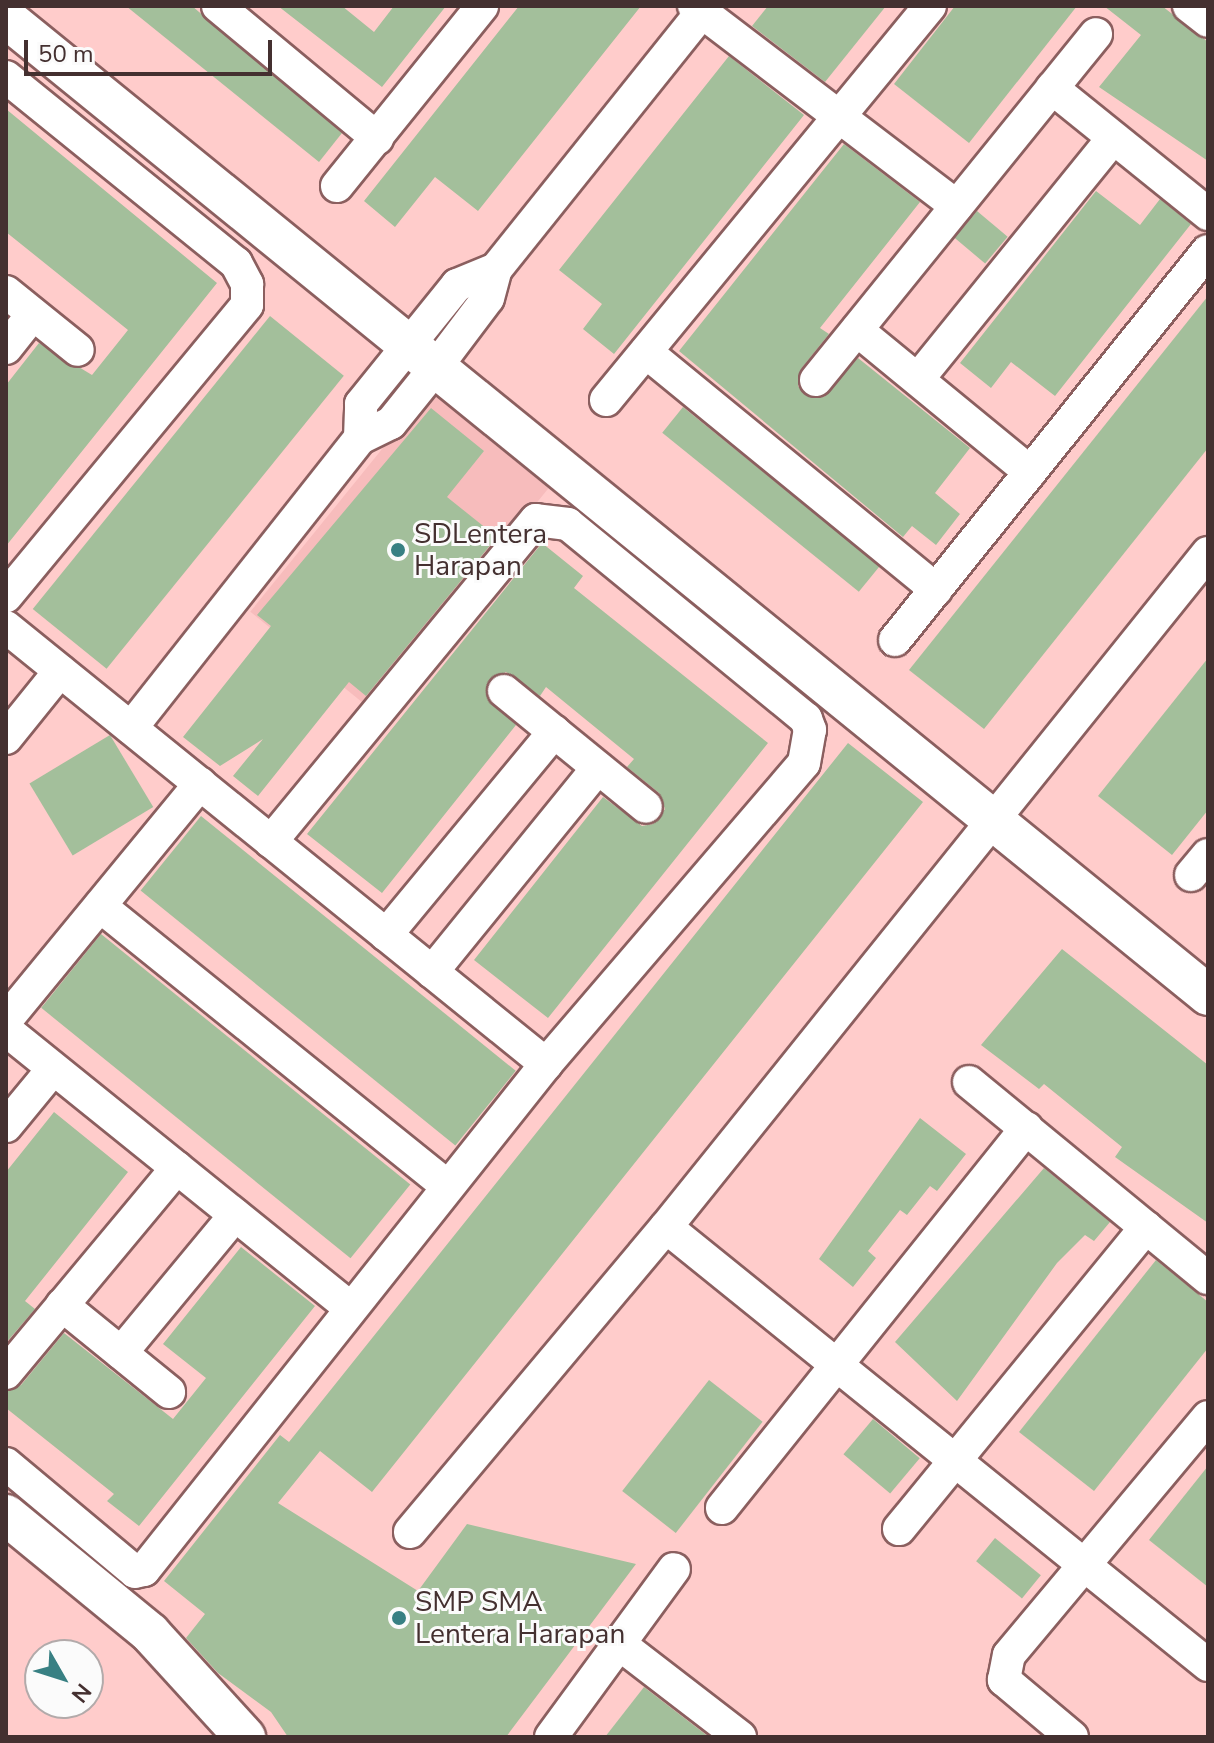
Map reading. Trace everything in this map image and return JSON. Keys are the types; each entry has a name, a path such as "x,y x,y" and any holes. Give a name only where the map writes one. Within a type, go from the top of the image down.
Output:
{"street":[{"path":"218,6 377,138"},
{"path":"337,186 482,6"},
{"path":"606,400 930,6"},
{"path":"1189,6 1208,21"},
{"path":"131,728 360,438 361,404 480,308 496,269 701,8 957,206"},
{"path":"6,18 433,343 1001,805 1208,995"},
{"path":"816,380 1096,34"},
{"path":"6,77 236,263 247,284 247,305 6,596"},
{"path":"1052,88 1208,214"},
{"path":"918,379 1113,138"},
{"path":"895,640 1208,251"},
{"path":"433,343 457,285 496,269"},
{"path":"6,292 78,350"},
{"path":"6,348 33,314"},
{"path":"857,330 1030,472"},
{"path":"646,352 936,589"},
{"path":"6,1464 140,1573 349,1307 546,1064 804,763 810,730 806,719 568,524 536,520 271,842"},
{"path":"410,1532 666,1227 1001,805 1069,726 1208,553"},
{"path":"6,627 546,1064"},
{"path":"6,738 60,671"},
{"path":"504,691 646,807"},
{"path":"386,935 554,732"},
{"path":"432,972 598,768"},
{"path":"6,1020 200,784"},
{"path":"100,906 447,1186"},
{"path":"6,1030 349,1307"},
{"path":"6,1126 53,1069"},
{"path":"969,1082 1208,1278"},
{"path":"722,1508 1026,1128"},
{"path":"6,1373 177,1168"},
{"path":"121,1353 235,1215"},
{"path":"666,1227 1208,1665"},
{"path":"899,1529 1146,1227"},
{"path":"62,1305 169,1392"},
{"path":"1072,1737 1004,1680 1009,1655 1087,1567 1208,1417"},
{"path":"6,1515 150,1633 245,1737"},
{"path":"551,1737 622,1646 674,1569"},
{"path":"622,1646 740,1737"}],"shaded area":[{"name":"SDLentera Harapan","path":"429,391 549,488 370,709 250,612"}],"building":[{"path":"126,6 192,6 342,133 319,162"},
{"path":"278,6 342,6 374,32 394,6 446,6 382,87"},
{"path":"519,6 641,6 478,211 435,177 395,227 364,201"},
{"path":"768,6 886,6 825,82 752,26"},
{"path":"955,6 1077,6 969,143 894,84"},
{"path":"1104,6 1162,6 1208,42 1208,161 1099,87 1141,35"},
{"path":"729,56 804,115 614,354 583,329 602,304 559,270"},
{"path":"6,109 217,283 6,546 6,385 39,343 92,375 128,330 6,232"},
{"path":"844,144 920,202 820,328 829,334 801,369 798,386 805,395 824,397 858,358 970,448 935,493 960,514 936,545 912,526 903,537 679,351"},
{"path":"1096,191 1140,225 1160,199 1191,224 1055,396 1011,362 991,388 960,363"},
{"path":"977,211 1008,237 985,264 955,238"},
{"path":"1208,296 1208,448 984,729 909,670"},
{"path":"270,316 344,376 107,669 33,609"},
{"path":"683,407 880,566 859,592 662,433"},
{"name":"SDLentera Harapan","path":"431,408 484,451 447,497 497,537 366,696 349,682 258,796 233,776 263,739 220,766 183,737 271,626 257,615"},
{"path":"542,543 583,576 574,588 768,743 548,1018 474,960 603,797 642,826 653,824 665,809 659,793 627,767 634,759 546,687 540,696 506,672 489,680 487,698 516,725 382,893 307,834"},
{"path":"1208,658 1208,810 1172,855 1098,796"},
{"path":"110,735 153,807 73,855 29,783"},
{"path":"848,743 923,802 372,1492 320,1451 278,1503 418,1591 467,1524 636,1564 506,1737 288,1737 271,1712 218,1673 186,1638 205,1614 164,1581 280,1435 289,1442"},
{"path":"201,816 516,1071 455,1145 141,891"},
{"path":"101,934 410,1184 351,1258 41,1008"},
{"path":"1062,949 1208,1065 1208,1223 1115,1157 1122,1147 1044,1084 1039,1089 981,1045"},
{"path":"54,1112 128,1172 25,1301 35,1309 6,1343 6,1172"},
{"path":"920,1118 966,1154 937,1191 930,1186 907,1215 900,1210 868,1251 876,1258 853,1287 819,1259"},
{"path":"1044,1168 1110,1222 1094,1241 1085,1235 1057,1263 957,1401 895,1342"},
{"path":"241,1247 315,1306 139,1526 107,1501 114,1494 6,1408 6,1392 21,1385 64,1333 173,1419 206,1378 163,1344"},
{"path":"1156,1260 1208,1302 1208,1348 1094,1491 1019,1432"},
{"path":"709,1380 763,1422 676,1533 622,1491"},
{"path":"873,1419 920,1458 890,1493 843,1454"},
{"path":"1208,1466 1208,1587 1149,1540"},
{"path":"995,1538 1041,1575 1022,1598 976,1561"},
{"path":"644,1687 709,1737 605,1737"}],"place":[{"name":"SDLentera Harapan","path":"398,550"},
{"name":"SMP SMA Lentera Harapan","path":"399,1618"}]}
